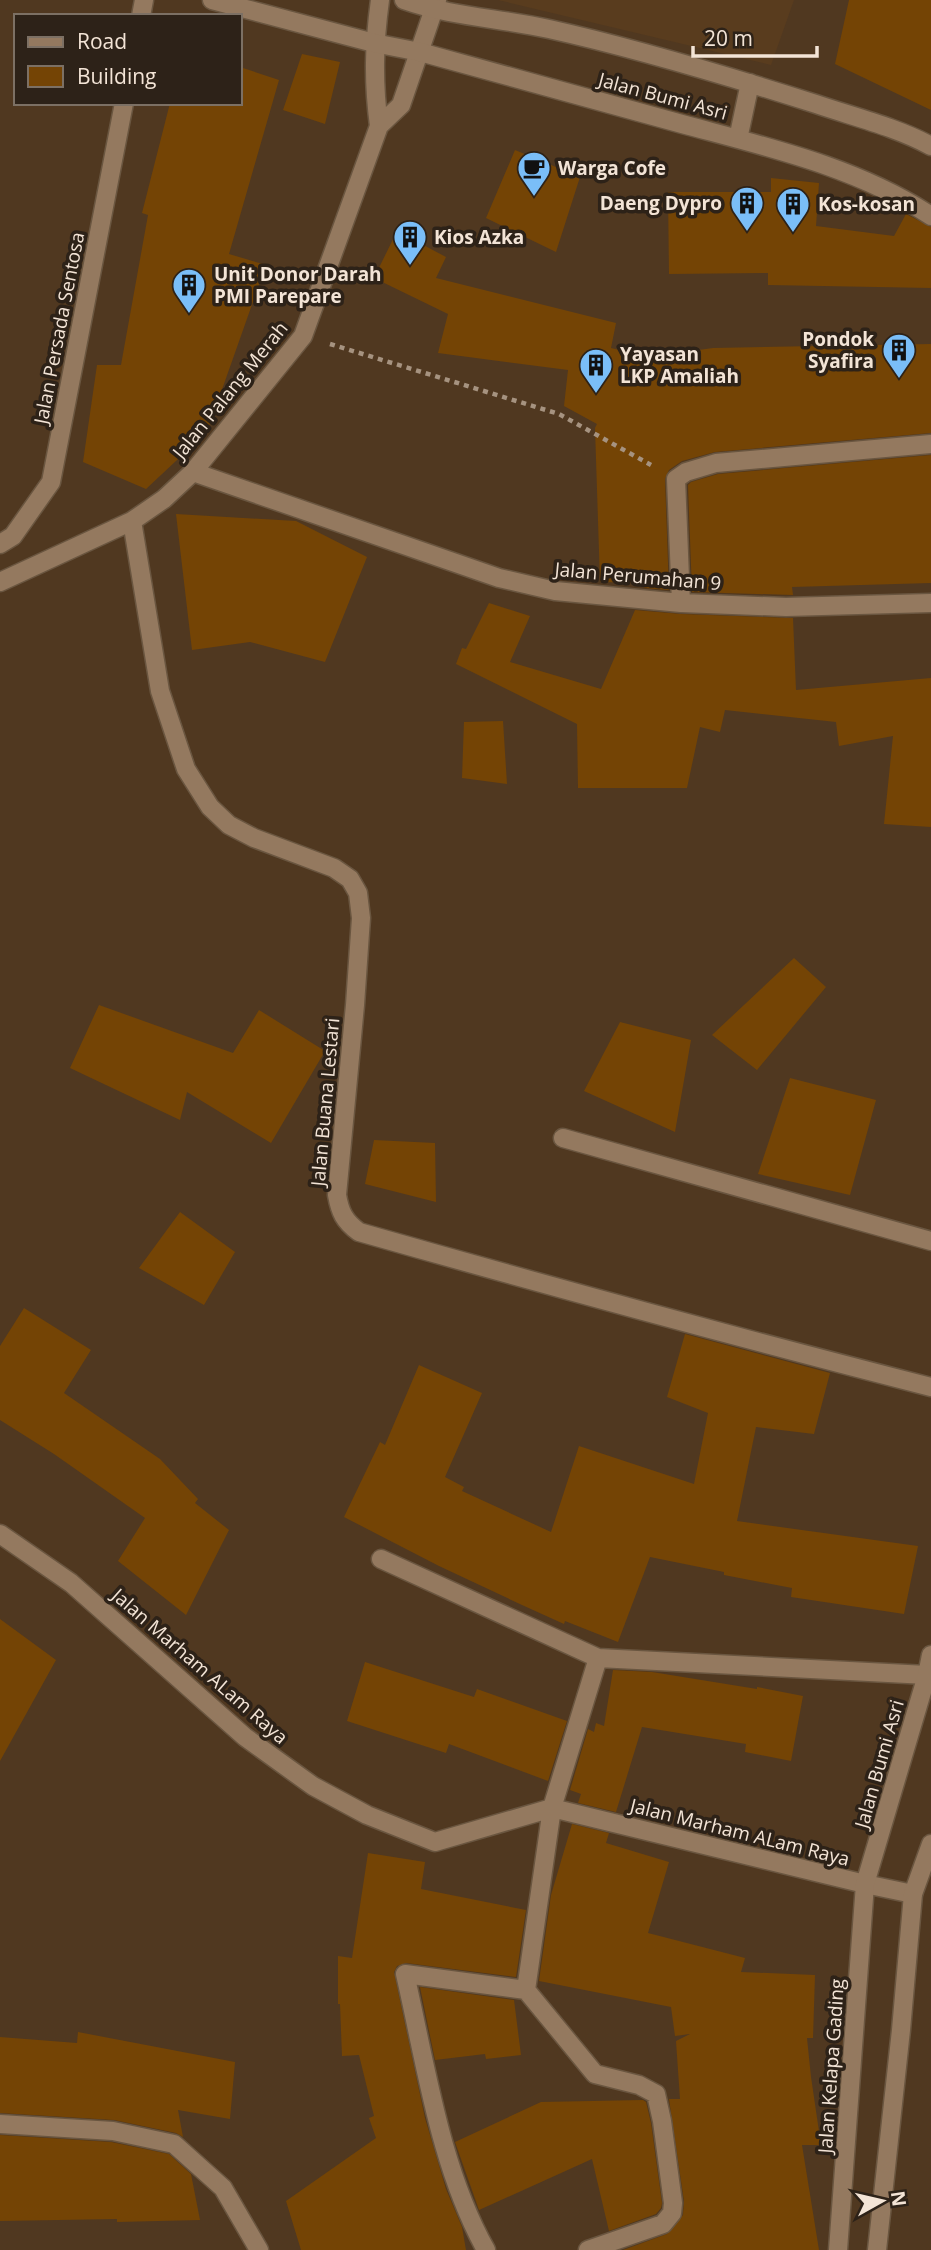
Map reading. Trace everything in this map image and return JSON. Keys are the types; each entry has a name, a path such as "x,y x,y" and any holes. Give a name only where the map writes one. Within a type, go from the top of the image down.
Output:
{"street":[{"name":"Jalan Bumi Asri","path":"212,0 374,43 420,52 738,139 844,171 931,215"},
{"path":"379,126 374,89 374,43 380,0"},
{"name":"Jalan Bumi Asri","path":"404,0 548,29 750,83 906,135 931,146"},
{"path":"379,126 401,105 435,5"},
{"path":"738,139 750,83"},
{"name":"Jalan Persada Sentosa","path":"0,544 13,536 51,482 124,105"},
{"name":"Jalan Palang Merah","path":"0,582 132,521 164,499 193,472 303,336 379,126"},
{"path":"681,603 676,479 686,472 716,463 931,444"},
{"name":"Jalan Perumahan 9","path":"193,472 499,578 555,591 681,603 786,607 931,603"},
{"name":"Jalan Buana Lestari","path":"132,521 160,691 186,769 209,807 229,825 254,838 334,868 350,879 358,893 361,918 355,1005 337,1195 340,1211 347,1223 359,1232 469,1263 751,1341 931,1387"},
{"path":"563,1138 931,1241"},
{"name":"Jalan Marham ALam Raya","path":"0,1534 71,1583 245,1737 313,1786 367,1815 435,1842 552,1808 913,1894"},
{"path":"381,1559 598,1658 927,1675"},
{"name":"Jalan Bumi Asri","path":"865,1884 931,1654"},
{"path":"526,1990 552,1808 598,1658"},
{"path":"877,2250 913,1894 931,1844"},
{"name":"Jalan Kelapa Gading","path":"838,2250 865,1884"},
{"path":"486,2250 469,2220 446,2153 405,1974 526,1990 595,2074 650,2089 656,2094 673,2203 672,2213 663,2224 588,2250"},
{"path":"0,2124 113,2131 174,2144 223,2188 259,2250"}],"path":[{"path":"303,336 559,414 676,479"}],"shaded area":[{"path":"498,0 794,0 771,65"}],"building":[{"path":"849,0 931,0 931,110 835,64"},
{"path":"302,54 340,62 325,124 283,110"},
{"name":"Unit Donor Darah PMI Parepare","path":"242,68 279,80 229,254 266,265 207,432 146,489 83,462 97,365 121,365 148,215 142,213 169,105 242,105"},
{"name":"Warga Cofe","path":"515,150 580,177 556,252 486,218"},
{"path":"771,178 819,183 816,226 894,236 906,214 931,227 931,288 768,285 768,273 669,274 668,192 771,192"},
{"path":"397,231 446,257 436,278 616,323 611,348 648,357 713,348 931,344 931,433 715,452 682,461 669,470 665,479 669,590 644,588 646,583 600,582 597,424 564,406 568,370 438,353 448,314 374,278"},
{"path":"931,455 931,583 792,587 793,595 692,592 688,485 691,482 718,474"},
{"path":"176,514 296,521 367,557 325,662 250,642 192,650"},
{"path":"489,603 530,616 510,662 601,689 635,610 793,618 796,690 931,678 931,827 884,824 893,736 839,746 836,722 725,710 720,732 700,727 687,788 578,788 577,724 456,664 462,648 466,649"},
{"path":"503,721 507,784 462,778 464,722"},
{"path":"794,958 826,987 757,1070 712,1035"},
{"path":"99,1005 233,1053 259,1010 325,1051 271,1143 187,1092 180,1120 70,1068"},
{"path":"620,1022 691,1040 675,1132 584,1091"},
{"path":"790,1078 876,1100 850,1195 758,1174"},
{"path":"374,1140 435,1143 436,1202 365,1184"},
{"path":"180,1212 235,1252 204,1305 139,1268"},
{"path":"24,1308 91,1350 64,1393 160,1459 198,1499 195,1503 229,1530 186,1615 118,1561 145,1518 0,1420 0,1346"},
{"path":"685,1334 830,1373 814,1434 756,1427 737,1521 918,1546 904,1614 791,1597 792,1588 650,1557 618,1642 565,1621 564,1624 522,1605 344,1517 380,1442 385,1445 419,1365 482,1393 445,1477 464,1487 462,1491 551,1532 579,1446 694,1484 708,1413 667,1397"},
{"path":"0,1619 56,1660 0,1761"},
{"path":"365,1662 474,1697 477,1689 567,1721 548,1781 449,1744 446,1753 347,1721"},
{"path":"613,1670 652,1672 803,1696 791,1761 745,1752 746,1744 642,1727 616,1812 578,1803 581,1794 570,1790 588,1729 594,1732 596,1723 604,1726"},
{"path":"572,1824 609,1833 606,1843 669,1862 648,1933 745,1958 741,1972 815,1975 813,2038 807,2038 821,2145 802,2145 819,2250 623,2250 667,2234 683,2215 684,2201 669,2099 680,2099 676,2041 690,2034 675,2036 671,2007 539,1981 551,1895"},
{"path":"368,1853 425,1862 421,1889 526,1910 516,1977 406,1963 397,1966 394,1972 425,2118 446,2189 462,2227 466,2250 301,2250 286,2201 376,2138 369,2118 374,2116 359,2055 342,2056 338,2004 338,1956 352,1958"},
{"path":"420,1987 514,2000 521,2055 486,2059 485,2054 435,2060"},
{"path":"78,2032 235,2062 230,2119 178,2110 183,2137 176,2133 114,2120 0,2113 0,2037 77,2043"},
{"path":"541,2102 646,2102 651,2123 662,2203 656,2214 609,2231 592,2159 479,2210 455,2142"},
{"path":"0,2135 111,2142 169,2154 191,2174 200,2220 0,2221"}],"place":[{"name":"Warga Cofe","path":"534,198"},
{"name":"Daeng Dypro","path":"747,233"},
{"name":"Kos-kosan","path":"793,234"},
{"name":"Kios Azka","path":"410,267"},
{"name":"Unit Donor Darah PMI Parepare","path":"189,315"},
{"name":"Pondok Syafira","path":"899,380"},
{"name":"Yayasan LKP Amaliah","path":"596,395"}]}
